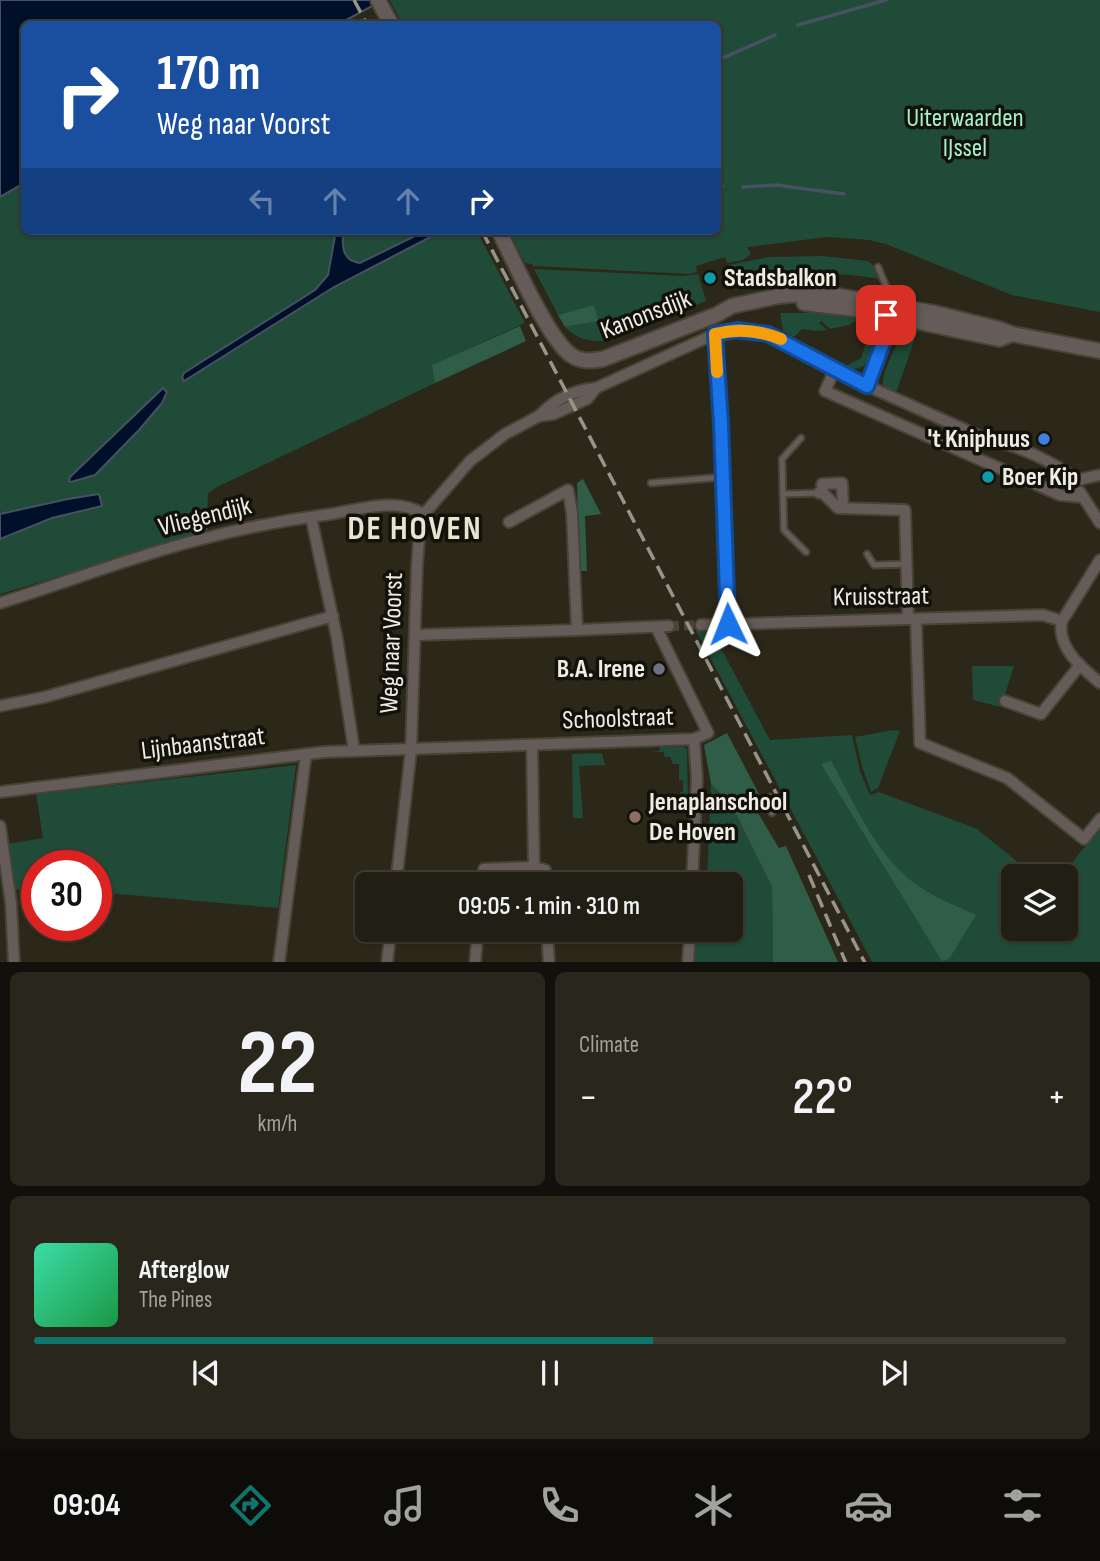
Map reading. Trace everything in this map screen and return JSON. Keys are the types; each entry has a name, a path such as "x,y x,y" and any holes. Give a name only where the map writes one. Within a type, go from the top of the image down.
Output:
{"street":[{"path":"378,0 389,21"},
{"name":"Kanonsdijk","path":"501,235 551,331 564,349 572,356 594,361 745,302 802,294 827,294 887,310 973,322 1012,334 1100,351"},
{"path":"867,386 883,343 887,310"},
{"path":"424,514 479,453 505,433 539,416 549,405 581,390 596,388 715,334 737,330 768,334 834,371 1066,472 1077,480 1082,497 1100,523"},
{"path":"715,334 728,624"},
{"path":"834,371 825,391 1060,495 1082,497"},
{"path":"1077,480 1100,475"},
{"path":"843,508 842,483 822,484 821,493 838,508 905,510 906,564 920,743 1007,778 1084,839 1100,819"},
{"path":"509,522 568,490 572,513 577,630"},
{"name":"Vliegendijk","path":"0,603 194,540 311,517 397,504 424,514"},
{"name":"Weg naar Voorst","path":"397,872 411,750 419,539 424,514"},
{"path":"311,517 333,616 354,750"},
{"path":"1100,560 1062,621 1062,640 1080,665 1100,684"},
{"name":"Kruisstraat","path":"701,625 1043,615 1062,621"},
{"path":"0,706 45,697 333,616"},
{"path":"415,635 669,626"},
{"name":"Schoolstraat","path":"411,750 694,739 708,733 656,627"},
{"path":"1005,701 1041,714 1080,665"},
{"path":"693,872 697,778 694,739"},
{"path":"532,745 534,867"},
{"name":"Lijnbaanstraat","path":"0,792 306,754 354,750 411,750"},
{"path":"279,962 306,754"},
{"path":"0,827 11,903 14,962"},
{"path":"484,872 484,869 534,867 545,872"},
{"path":"387,962 389,942"},
{"path":"475,962 477,942"},
{"path":"548,942 549,962"},
{"path":"688,962 689,942"}],"lane":[{"path":"878,267 886,286 887,310"},
{"path":"801,438 782,459 783,494 785,530 806,552"},
{"path":"650,483 723,477"},
{"path":"783,494 821,493"},
{"path":"867,554 873,565 906,564"},
{"path":"770,797 765,800 772,813"}],"green space":[{"name":"Uiterwaarden IJssel","path":"390,0 1100,0 1100,312 1012,295 886,244 869,240 827,237 747,247 751,254 743,260 727,263 725,257 696,266 697,272 689,274 533,266 525,263 511,235 721,235 721,21 400,21"},
{"path":"21,185 21,235 479,235 525,323 433,365 435,383 215,488 208,494 208,532 0,594 0,197"},
{"path":"823,256 867,261 872,264 880,279 809,274 737,286 733,285 728,265 769,257"},
{"path":"534,269 684,276 698,274 706,301 603,341 587,340 565,327 597,321 594,306 558,315"},
{"path":"594,305 598,321 565,327 558,315"},
{"path":"780,313 818,313 859,319 849,325 830,329 821,321 819,323 827,330 802,329 794,337 783,331"},
{"path":"863,320 871,326 876,335 874,354 869,362 861,367 850,369 837,366 846,366 861,358 867,340"},
{"path":"520,326 526,341 435,383 432,365"},
{"path":"919,327 897,390 887,389 883,380 900,338 906,332"},
{"path":"583,479 601,514 585,516 587,571 580,571 577,483"},
{"path":"710,628 770,740 852,735 860,771 870,795 879,792 977,829 1020,864 1001,864 1001,941 1078,941 1078,864 1071,864 1100,827 1100,962 872,962 695,629"},
{"path":"972,666 1014,666 1001,707 973,700"},
{"path":"900,731 878,788 871,792 855,737"},
{"path":"727,733 759,794 755,808 779,848 786,846 838,962 773,962 772,887 732,806 711,784 704,745"},
{"path":"660,747 687,749 688,808 681,808 680,792 683,792 683,780 679,780 679,764 673,764 670,757 664,757 664,752 651,752 659,751"},
{"path":"602,753 605,765 579,766 583,818 573,818 572,754"},
{"path":"831,761 871,833 901,872 927,891 976,915 949,959 942,961 821,764"},
{"path":"296,765 278,908 112,893 112,850 21,850 21,890 15,890 8,844 43,838 36,794"},
{"path":"711,784 732,806 772,887 773,962 692,962 693,942 743,942 743,872 707,872"}],"water":[{"path":"0,0 383,0 344,21 21,21 21,185 0,197"},
{"path":"335,235 343,235 346,256 360,263 417,235 434,235 334,287 184,381 184,373 315,290 328,275"},
{"path":"163,388 167,392 162,403 95,475 69,481 70,477"},
{"path":"99,494 102,506 52,518 0,539 0,514"}],"waterway":[{"path":"798,25 886,0"},
{"path":"721,59 775,35"},
{"path":"743,187 776,185 844,194"}],"tunnel":[{"path":"669,626 701,625"}],"railway":[{"path":"354,0 365,21"},
{"path":"484,235 864,962"},
{"path":"809,875 846,962"}],"slow traffic":[{"path":"717,372 715,334 732,330 754,331 781,339"}],"place":[{"name":"Stadsbalkon","path":"710,278"},
{"name":"'t Kniphuus","path":"1044,439"},
{"name":"Boer Kip","path":"988,477"},
{"name":"B.A. Irene","path":"659,669"},
{"name":"Jenaplanschool De Hoven","path":"635,817"}],"district":[{"name":"DE HOVEN","path":"415,529"}],"route":[{"path":"728,624 715,334 737,330 768,334 867,386 883,343 886,315"}]}
